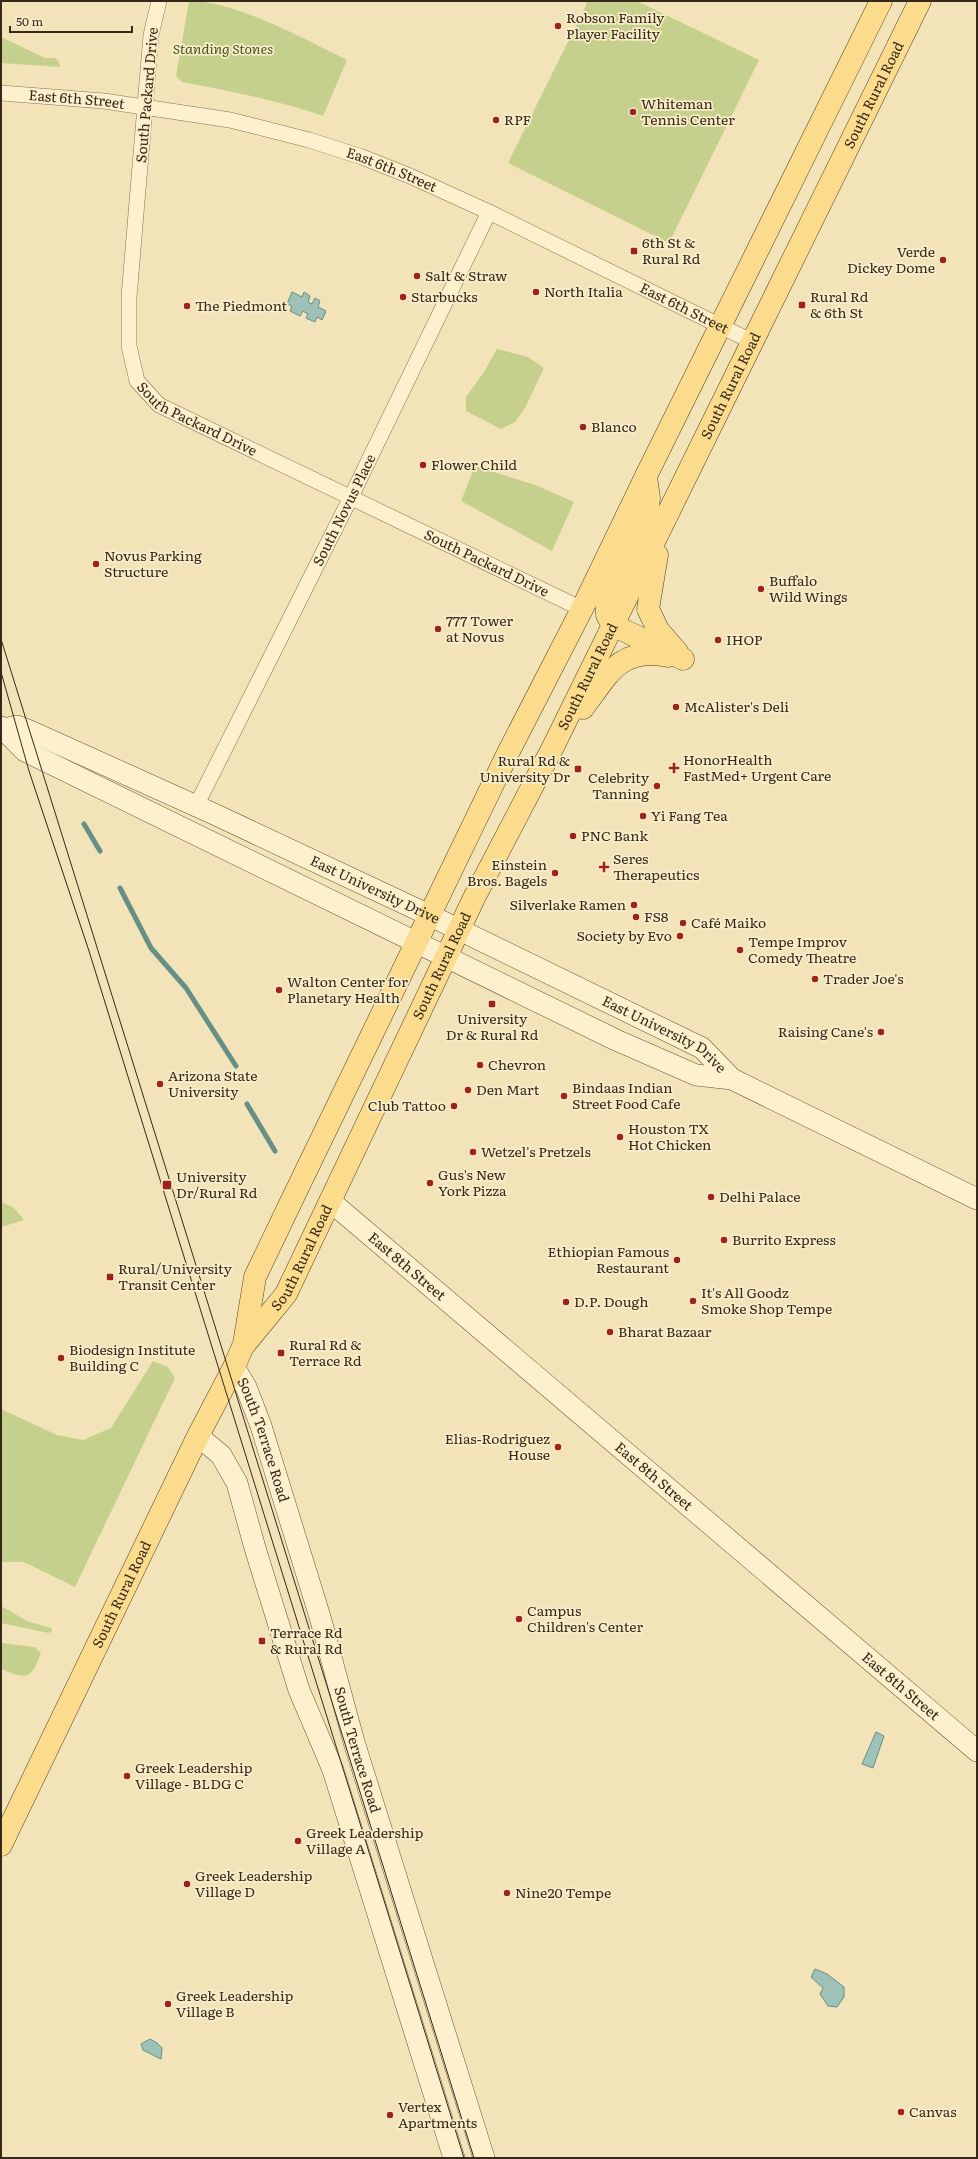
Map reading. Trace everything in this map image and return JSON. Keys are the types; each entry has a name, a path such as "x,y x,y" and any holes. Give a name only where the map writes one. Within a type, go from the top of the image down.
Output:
{"main road":[{"name":"South Rural Road","path":"1,1846 198,1436 234,1367 244,1344 255,1277 508,753 582,609 880,1"},
{"name":"South Rural Road","path":"244,1344 286,1294 459,930 553,747 920,1"},
{"path":"646,476 649,498 647,516 606,600 607,615 613,625 683,659"},
{"path":"664,523 648,609 658,630 683,659"},
{"path":"553,747 614,669 623,660 641,654 656,654 683,659"}],"street":[{"name":"South Packard Drive","path":"159,1 151,35 128,308 128,346 136,381 159,405 582,609"},
{"name":"East 6th Street","path":"1,93 144,106 230,120 309,140 410,176 489,212 753,342"},
{"name":"South Novus Place","path":"196,806 351,497 489,212"},
{"name":"East University Drive","path":"3,728 17,726 196,806 429,915 702,1048 732,1079"},
{"name":"East University Drive","path":"3,728 25,751 446,958 616,1040 696,1075 732,1079 977,1199"},
{"name":"East 8th Street","path":"330,1201 977,1752"},
{"name":"South Terrace Road","path":"234,1367 246,1387 261,1426 320,1617 354,1742 484,2158"},
{"name":"South Terrace Road","path":"198,1436 221,1455 237,1483 294,1673 333,1770 454,2158"}],"green space":[{"name":"Standing Stones","path":"189,1 227,7 248,14 291,32 347,60 323,116 306,110 236,92 182,82 176,76"},
{"name":"Whiteman Tennis Center","path":"588,1 637,1 759,60 669,243 508,163"},
{"path":"1,37 45,58 55,58 59,62 60,67 1,63"},
{"path":"497,349 528,357 544,368 525,408 515,422 501,429 466,411 466,397 484,372"},
{"path":"475,466 535,485 574,502 552,551 461,501"},
{"path":"1,1202 14,1208 24,1220 1,1227"},
{"path":"153,1361 168,1367 175,1378 75,1587 24,1562 1,1562 1,1409 57,1435 83,1440 111,1428"},
{"path":"1,1606 27,1621 51,1628 52,1631 49,1633 1,1623"},
{"path":"1,1643 35,1647 41,1653 31,1673 22,1676 1,1669"}],"water":[{"path":"292,292 302,297 304,292 310,296 308,302 312,304 315,298 320,301 318,307 326,311 322,320 317,317 315,322 306,318 308,314 303,311 300,316 290,311 292,306 287,304"},
{"path":"876,1732 884,1736 873,1768 862,1764"},
{"path":"815,1969 827,1974 844,1987 844,1997 837,2007 828,2006 820,1994 823,1988 811,1977"},
{"path":"150,2039 162,2048 161,2059 143,2050 141,2044"}],"waterway":[{"path":"84,824 100,851"},
{"path":"120,888 151,948 186,988 236,1066"},
{"path":"247,1104 275,1151"}],"tram line":[{"path":"1,639 474,2158"},
{"path":"1,672 29,771 89,951 464,2158"}],"place":[{"name":"Robson Family Player Facility","path":"558,26"},
{"name":"Whiteman Tennis Center","path":"633,112"},
{"name":"RPF","path":"496,120"},
{"name":"6th St & Rural Rd","path":"634,251"},
{"name":"Verde Dickey Dome","path":"943,260"},
{"name":"Salt & Straw","path":"417,276"},
{"name":"North Italia","path":"536,292"},
{"name":"Starbucks","path":"403,297"},
{"name":"Rural Rd & 6th St","path":"802,305"},
{"name":"The Piedmont","path":"187,306"},
{"name":"Blanco","path":"583,427"},
{"name":"Flower Child","path":"423,465"},
{"name":"Novus Parking Structure","path":"96,564"},
{"name":"Buffalo Wild Wings","path":"761,589"},
{"name":"777 Tower at Novus","path":"438,629"},
{"name":"IHOP","path":"718,640"},
{"name":"McAlister's Deli","path":"676,707"},
{"name":"HonorHealth FastMed+ Urgent Care","path":"674,768"},
{"name":"Rural Rd & University Dr","path":"578,769"},
{"name":"Celebrity Tanning","path":"657,786"},
{"name":"Yi Fang Tea","path":"643,816"},
{"name":"PNC Bank","path":"573,836"},
{"name":"Seres Therapeutics","path":"604,867"},
{"name":"Einstein Bros. Bagels","path":"555,873"},
{"name":"Silverlake Ramen","path":"634,905"},
{"name":"FS8","path":"636,917"},
{"name":"Café Maiko","path":"683,923"},
{"name":"Society by Evo","path":"680,936"},
{"name":"Tempe Improv Comedy Theatre","path":"740,950"},
{"name":"Trader Joe's","path":"815,979"},
{"name":"Walton Center for Planetary Health","path":"279,990"},
{"name":"University Dr & Rural Rd","path":"492,1004"},
{"name":"Raising Cane's","path":"881,1032"},
{"name":"Chevron","path":"480,1065"},
{"name":"Arizona State University","path":"160,1084"},
{"name":"Den Mart","path":"468,1090"},
{"name":"Bindaas Indian Street Food Cafe","path":"564,1096"},
{"name":"Club Tattoo","path":"454,1106"},
{"name":"Houston TX Hot Chicken","path":"620,1137"},
{"name":"Wetzel's Pretzels","path":"473,1152"},
{"name":"Gus's New York Pizza","path":"430,1183"},
{"name":"University Dr/Rural Rd","path":"167,1185"},
{"name":"Delhi Palace","path":"711,1197"},
{"name":"Burrito Express","path":"724,1240"},
{"name":"Ethiopian Famous Restaurant","path":"677,1260"},
{"name":"Rural/University Transit Center","path":"110,1277"},
{"name":"It's All Goodz Smoke Shop Tempe","path":"693,1301"},
{"name":"D.P. Dough","path":"566,1302"},
{"name":"Bharat Bazaar","path":"610,1332"},
{"name":"Rural Rd & Terrace Rd","path":"281,1353"},
{"name":"Biodesign Institute Building C","path":"61,1358"},
{"name":"Elias-Rodriguez House","path":"558,1447"},
{"name":"Campus Children's Center","path":"519,1619"},
{"name":"Terrace Rd & Rural Rd","path":"262,1641"},
{"name":"Greek Leadership Village - BLDG C","path":"127,1776"},
{"name":"Greek Leadership Village A","path":"298,1841"},
{"name":"Greek Leadership Village D","path":"187,1884"},
{"name":"Nine20 Tempe","path":"507,1893"},
{"name":"Greek Leadership Village B","path":"168,2004"},
{"name":"Canvas","path":"901,2112"},
{"name":"Vertex Apartments","path":"390,2115"}]}
